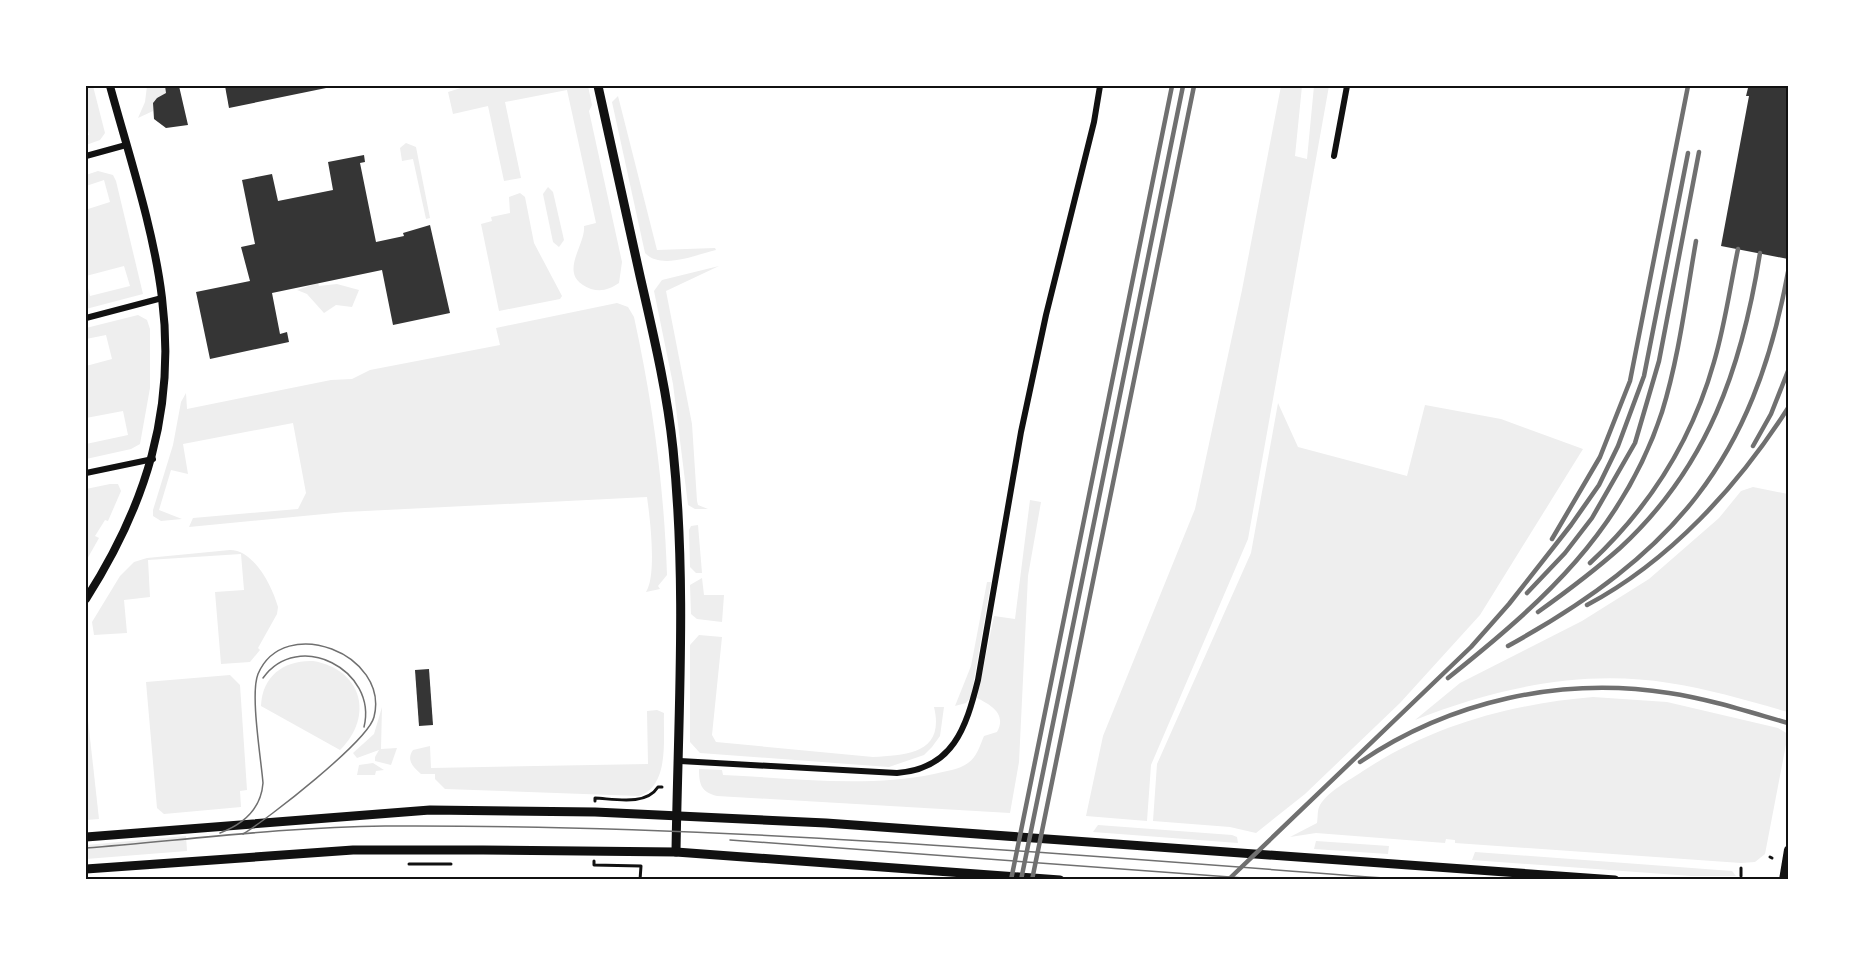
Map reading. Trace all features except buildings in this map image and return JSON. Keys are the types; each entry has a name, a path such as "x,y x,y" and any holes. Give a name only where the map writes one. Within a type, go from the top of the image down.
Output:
{"main road":[{"path":"598,86 660,367 673,447 679,518 680,761 676,852"},
{"path":"86,837 436,810 677,815 1075,840 1615,879"},
{"path":"86,869 376,850 676,852 1060,879"}],"street":[{"path":"86,599 125,530 153,459 165,384 162,298 110,86"},
{"path":"680,761 897,773 930,767 949,752 966,718 978,680 1021,432 1046,315 1094,122 1100,86"},
{"path":"1334,156 1347,86"},
{"path":"86,156 126,145"},
{"path":"86,318 162,298"},
{"path":"86,473 153,459"},
{"path":"1783,879 1788,850"}],"path":[{"path":"595,798 642,799 655,792 658,787 662,787"},
{"path":"409,864 451,864"},
{"path":"594,865 641,866 640,879"},
{"path":"1741,868 1741,876"}],"shaded area":[{"path":"86,86 93,86 105,133 100,140 86,145 86,136 89,135 86,122"},
{"path":"147,86 165,86 166,93 154,101 153,111 138,118 145,102"},
{"path":"467,86 588,86 592,105 589,111 622,262 619,283 606,289 591,289 580,283 573,269 584,226 596,223 567,90 505,102 521,178 504,181 488,106 453,114 448,92"},
{"path":"1281,86 1302,86 1295,156 1307,159 1314,86 1329,86 1248,539 1151,765 1147,821 1086,816 1103,736 1195,509 1242,290"},
{"path":"618,96 657,250 715,248 716,250 669,261 652,258 645,253 612,102"},
{"path":"406,143 416,147 430,218 426,219 413,159 402,161 400,148"},
{"path":"98,171 113,175 116,181 143,294 86,309 86,280 90,296 130,286 124,266 86,276 86,200 88,209 110,202 104,180 86,186 86,175"},
{"path":"548,187 553,192 564,240 559,247 553,242 543,194"},
{"path":"520,193 525,197 534,243 562,296 560,299 499,311 481,224 492,221 491,217 510,213 509,197"},
{"path":"719,266 666,291 692,424 697,501 698,505 708,509 695,509 688,505 673,384 654,291 662,280"},
{"path":"318,283 319,286 337,284 359,290 352,307 336,305 324,313 307,294 297,290"},
{"path":"617,303 628,307 634,317 652,413 666,542 667,575 658,586 660,589 646,592 652,560 647,497 345,512 189,527 193,518 298,509 306,493 293,423 183,444 188,474 171,470 159,510 182,519 161,521 153,516 173,445 181,402 186,393 187,409 331,380 352,379 370,370 500,345 496,328"},
{"path":"138,315 147,320 150,329 150,388 140,444 131,449 86,459 86,444 128,435 123,411 86,418 86,366 112,359 106,335 86,339 86,328"},
{"path":"1278,403 1298,447 1407,476 1425,405 1501,419 1583,449 1480,615 1400,703 1305,794 1256,833 1230,827 1153,821 1157,764 1251,553"},
{"path":"118,484 121,491 108,521 105,520 95,536 99,538 86,561 86,489"},
{"path":"1753,487 1788,494 1788,712 1669,683 1604,678 1540,684 1508,691 1476,699 1415,720 1460,683 1582,621 1649,579 1719,518 1741,491"},
{"path":"1030,500 1041,502 1028,576 1019,762 1010,813 717,796 704,790 700,783 699,769 722,770 723,775 829,781 882,780 947,771 960,767 974,758 984,736 997,732 1000,726 999,715 996,711 977,698 994,616 1015,619"},
{"path":"698,525 702,573 696,573 690,567 689,530 691,526"},
{"path":"230,550 247,556 254,562 267,580 278,607 277,614 258,648 260,650 250,662 221,664 215,592 244,590 241,554 148,560 150,597 124,600 127,633 94,635 92,622 120,576 134,562 147,558"},
{"path":"702,578 704,595 724,595 722,622 697,619 691,614 690,585"},
{"path":"987,582 991,582 971,697 966,703 955,706 971,666"},
{"path":"699,635 722,637 712,735 716,742 873,757 899,755 921,749 929,743 934,734 936,722 934,707 944,707 940,736 924,755 889,767 700,753 690,742 690,645"},
{"path":"313,661 342,673 352,683 358,695 357,722 351,736 340,750 261,706 265,686 276,672 293,663"},
{"path":"230,675 240,685 247,790 240,791 241,807 164,814 157,808 146,682"},
{"path":"1593,697 1667,702 1778,728 1788,734 1765,854 1755,862 1741,863 1455,843 1455,840 1446,839 1445,843 1316,833 1290,837 1317,823 1320,805 1334,790 1417,741 1445,729 1503,711 1562,700"},
{"path":"86,702 99,819 86,820"},
{"path":"382,707 381,749 397,748 391,765 375,761 379,750 357,758 353,753 374,734"},
{"path":"657,710 664,713 663,760 656,782 649,791 639,796 445,789 435,779 435,774 421,774 410,760 413,750 430,746 431,768 648,764 647,711"},
{"path":"373,763 384,770 376,771 375,775 357,775 359,765"},
{"path":"1098,825 1232,835 1237,837 1238,843 1093,832"},
{"path":"186,836 187,851 86,859 86,845"},
{"path":"1316,841 1389,846 1388,854 1314,849"},
{"path":"1475,852 1732,871 1736,876 1691,876 1472,860"}],"tram line":[{"path":"220,833 244,820 255,808 262,792 255,696 258,674 271,656 289,646 310,644 332,649 351,660 366,675 375,695 374,717 368,728 337,761 273,813 243,834"},
{"path":"263,678 278,664 296,657 314,657 332,663 347,674 359,688 365,707 364,727"},
{"path":"86,848 235,834 348,827 642,830 1027,851 1411,880"},
{"path":"730,840 1271,880"}],"railway":[{"path":"1011,880 1172,86"},
{"path":"1021,880 1183,86"},
{"path":"1032,880 1194,86"},
{"path":"1552,539 1600,457 1630,381 1688,86"},
{"path":"1527,593 1565,553 1592,518 1635,443 1659,361 1699,152"},
{"path":"1228,880 1471,647 1509,604 1599,485 1618,446 1644,376 1688,153"},
{"path":"1448,678 1516,622 1576,562 1602,529 1625,493 1645,455 1668,391 1682,327 1696,241"},
{"path":"1590,563 1611,542 1649,496 1666,471 1694,419 1718,348 1738,249"},
{"path":"1538,612 1620,548 1651,517 1676,484 1698,449 1731,375 1743,336 1760,253"},
{"path":"1508,646 1566,611 1617,575 1660,537 1697,496 1728,450 1753,398 1773,339 1788,272"},
{"path":"1753,446 1771,414 1788,371"},
{"path":"1587,605 1646,567 1700,519 1747,466 1788,408"},
{"path":"1360,762 1431,723 1508,698 1548,691 1588,688 1669,693 1714,702 1788,723"}]}
